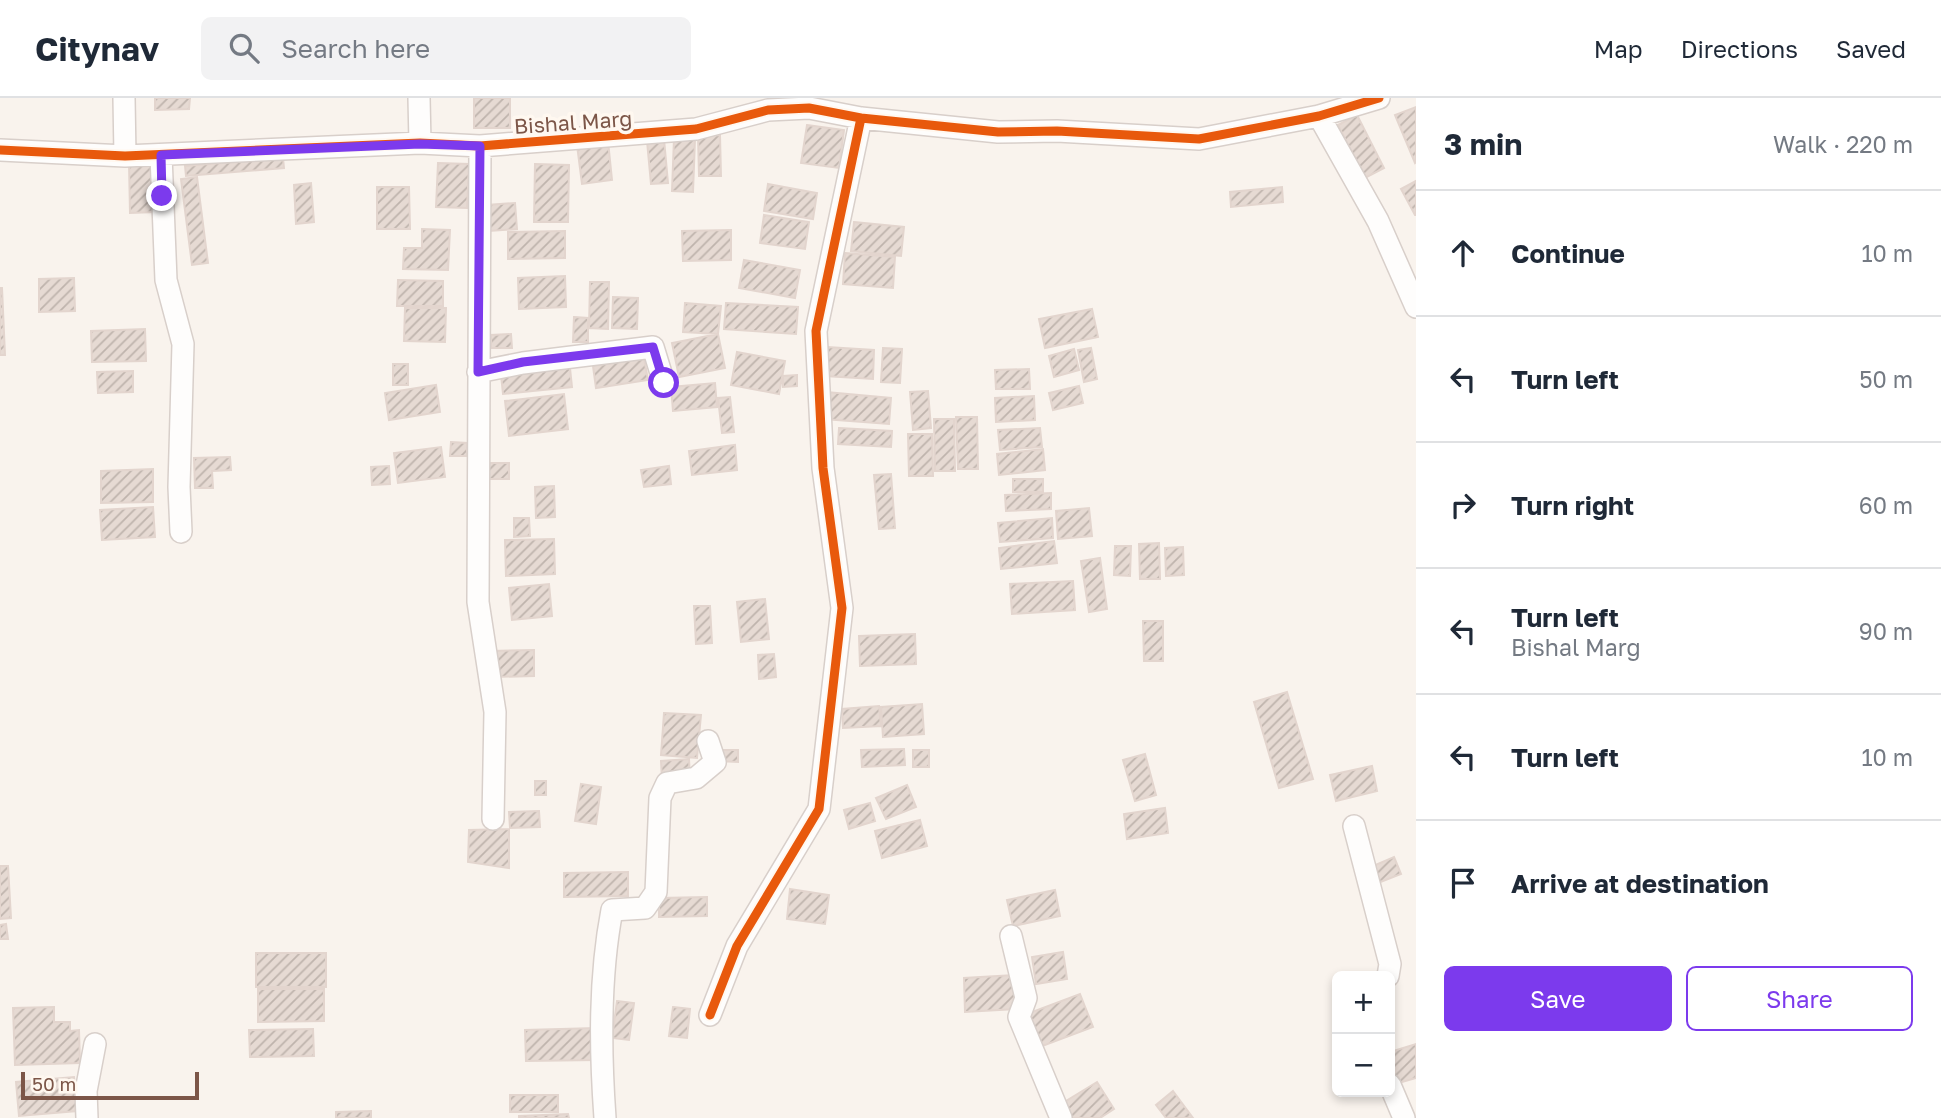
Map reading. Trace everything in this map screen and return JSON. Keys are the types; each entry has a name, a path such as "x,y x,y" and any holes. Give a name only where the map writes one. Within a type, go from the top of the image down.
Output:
{"street":[{"path":"124,98 125,156"},
{"path":"419,98 420,144"},
{"name":"Bishal Marg","path":"0,150 125,156 420,144 480,146 696,129 768,110 810,103 861,118 998,132 1056,131 1199,139 1319,116 1379,98"},
{"path":"1319,116 1378,221 1416,307"},
{"path":"710,1015 737,946 820,809 842,608 823,468 816,331 861,118"},
{"path":"480,146 478,602 495,712 493,819"},
{"path":"161,155 166,280 183,344 179,487 181,532"},
{"path":"478,372 523,362 653,347 664,383"},
{"path":"605,1118 600,1030 607,935 612,910 645,908 656,892 660,798 667,783 696,778 715,762 708,741"},
{"path":"1354,826 1390,964 1389,971"},
{"path":"1011,936 1027,998 1020,1017 1061,1118"},
{"path":"87,1118 86,1091 95,1044"},
{"path":"1395,1097 1404,1118"}],"building":[{"path":"155,98 190,98 189,109 155,110"},
{"path":"474,98 510,98 510,128 474,128"},
{"path":"1416,107 1416,162 1415,163 1395,115"},
{"path":"1357,115 1384,168 1365,178 1338,125"},
{"path":"807,125 844,130 839,168 801,163"},
{"path":"720,135 721,176 699,176 698,136"},
{"path":"674,138 695,139 693,192 672,191"},
{"path":"664,139 668,183 651,184 647,141"},
{"path":"608,141 612,180 582,184 577,145"},
{"path":"283,158 284,168 186,176 185,166"},
{"path":"155,162 156,212 130,213 129,163"},
{"path":"438,163 469,164 467,208 436,207"},
{"path":"535,164 569,165 568,222 534,222"},
{"path":"197,177 208,263 192,265 181,179"},
{"path":"1416,181 1416,215 1415,215 1401,189"},
{"path":"311,183 314,222 296,224 294,185"},
{"path":"768,184 817,193 813,219 764,211"},
{"path":"377,187 409,187 410,229 377,229"},
{"path":"1282,187 1283,202 1231,207 1230,192"},
{"path":"515,203 517,229 489,231 487,205"},
{"path":"764,215 809,222 805,249 760,243"},
{"path":"854,222 904,227 901,256 851,251"},
{"path":"422,229 450,230 448,270 403,269 404,248 422,248"},
{"path":"731,230 731,260 683,261 682,231"},
{"path":"565,231 565,258 508,259 508,232"},
{"path":"845,253 895,257 893,288 843,284"},
{"path":"744,260 800,270 795,298 739,288"},
{"path":"565,276 566,307 519,309 518,278"},
{"path":"74,278 75,311 39,312 39,279"},
{"path":"398,280 443,281 443,306 397,306"},
{"path":"590,282 609,282 608,329 589,328"},
{"path":"2,288 5,355 0,355"},
{"path":"613,297 638,298 637,329 612,328"},
{"path":"685,303 721,306 718,334 683,332"},
{"path":"726,303 798,307 796,334 724,329"},
{"path":"405,308 446,308 445,342 404,341"},
{"path":"1092,309 1098,337 1045,348 1039,319"},
{"path":"574,317 588,318 588,342 573,342"},
{"path":"145,329 146,361 92,362 91,331"},
{"path":"511,334 512,348 491,348 491,335"},
{"path":"718,334 725,368 679,377 672,343"},
{"path":"827,347 874,350 873,379 825,376"},
{"path":"883,348 902,349 900,383 881,382"},
{"path":"1091,348 1097,379 1084,382 1078,350"},
{"path":"1074,349 1079,370 1054,377 1049,356"},
{"path":"737,352 785,361 779,394 731,385"},
{"path":"644,358 648,380 596,388 593,366"},
{"path":"393,364 408,364 408,385 393,385"},
{"path":"570,368 572,387 503,394 501,375"},
{"path":"1029,369 1030,389 996,389 995,370"},
{"path":"133,371 133,392 98,393 97,372"},
{"path":"797,375 797,386 783,387 783,376"},
{"path":"715,383 717,407 673,411 671,387"},
{"path":"436,385 440,412 389,420 385,393"},
{"path":"1079,386 1083,403 1053,410 1049,393"},
{"path":"928,391 931,428 913,430 910,392"},
{"path":"826,392 891,398 889,424 824,419"},
{"path":"564,394 568,429 509,436 505,401"},
{"path":"1034,396 1035,420 996,422 995,398"},
{"path":"730,397 734,432 722,433 718,398"},
{"path":"956,417 977,417 978,469 958,469"},
{"path":"934,419 954,419 955,471 935,471"},
{"path":"839,428 892,431 891,447 838,444"},
{"path":"1040,428 1042,447 1000,450 998,430"},
{"path":"908,434 932,434 933,476 909,476"},
{"path":"451,442 467,443 467,456 450,456"},
{"path":"735,445 737,470 692,475 689,451"},
{"path":"441,447 445,477 398,483 394,453"},
{"path":"1043,449 1045,470 999,475 997,454"},
{"path":"230,457 231,470 212,471 213,488 195,488 194,458"},
{"path":"489,463 509,463 509,479 489,479"},
{"path":"389,466 390,484 372,485 371,467"},
{"path":"669,466 671,484 644,487 641,470"},
{"path":"153,469 153,502 101,503 101,471"},
{"path":"891,474 895,528 879,529 874,475"},
{"path":"1013,479 1043,479 1043,492 1013,492"},
{"path":"554,486 555,517 536,518 535,487"},
{"path":"1051,493 1051,509 1006,511 1005,495"},
{"path":"153,507 155,537 102,540 100,510"},
{"path":"1089,508 1092,536 1058,539 1056,511"},
{"path":"514,518 529,518 530,536 514,537"},
{"path":"1052,518 1053,538 1000,542 998,523"},
{"path":"554,539 555,574 506,576 505,540"},
{"path":"1054,541 1057,563 1001,569 999,548"},
{"path":"1159,543 1160,579 1140,579 1139,544"},
{"path":"1115,546 1131,546 1130,576 1114,575"},
{"path":"1183,547 1184,575 1166,576 1165,548"},
{"path":"1100,558 1107,609 1089,612 1081,561"},
{"path":"1073,581 1075,610 1012,614 1010,584"},
{"path":"549,584 552,616 512,620 509,588"},
{"path":"765,599 769,639 741,642 737,602"},
{"path":"694,606 710,606 712,643 696,644"},
{"path":"1143,621 1163,621 1163,661 1144,661"},
{"path":"915,634 916,664 860,666 859,636"},
{"path":"534,650 534,676 493,677 492,651"},
{"path":"774,654 776,677 759,679 758,655"},
{"path":"1287,692 1313,779 1279,788 1254,702"},
{"path":"922,704 924,734 883,737 881,707"},
{"path":"879,706 881,726 843,728 842,709"},
{"path":"664,713 701,715 697,758 661,755"},
{"path":"904,749 905,765 862,767 861,750"},
{"path":"719,750 738,750 738,762 718,761"},
{"path":"913,750 929,750 929,767 913,767"},
{"path":"1145,754 1156,795 1135,801 1123,760"},
{"path":"689,759 690,778 662,780 661,761"},
{"path":"1372,766 1377,791 1336,801 1330,775"},
{"path":"535,781 546,781 546,795 535,795"},
{"path":"581,784 601,787 596,824 575,821"},
{"path":"907,785 916,807 886,819 876,798"},
{"path":"870,803 875,821 849,829 844,810"},
{"path":"1165,808 1168,833 1127,839 1124,814"},
{"path":"539,811 540,827 510,828 509,812"},
{"path":"920,820 927,846 882,858 875,831"},
{"path":"509,829 509,868 468,862 469,830"},
{"path":"1394,857 1401,874 1373,885 1366,869"},
{"path":"0,866 8,866 11,918 0,919"},
{"path":"628,872 628,896 564,897 564,873"},
{"path":"790,889 829,895 825,924 787,919"},
{"path":"1055,890 1060,916 1013,926 1007,900"},
{"path":"707,897 707,916 659,917 659,898"},
{"path":"6,924 8,939 0,939 0,925"},
{"path":"1063,952 1067,979 1036,984 1032,957"},
{"path":"256,953 326,953 326,987 256,987"},
{"path":"1014,975 1016,1009 965,1012 964,978"},
{"path":"258,989 324,989 324,1021 258,1022"},
{"path":"1080,994 1093,1027 1037,1048 1024,1015"},
{"path":"617,1001 634,1003 629,1040 612,1038"},
{"path":"54,1007 54,1022 70,1022 70,1031 79,1030 80,1063 15,1065 13,1008"},
{"path":"673,1007 690,1009 687,1038 669,1036"},
{"path":"596,1028 597,1060 526,1061 525,1030"},
{"path":"313,1029 314,1056 250,1057 249,1030"},
{"path":"1416,1044 1416,1078 1395,1084 1395,1050"},
{"path":"74,1077 77,1111 19,1116 16,1082"},
{"path":"1097,1082 1114,1109 1100,1118 1070,1118 1061,1104"},
{"path":"1173,1091 1193,1118 1166,1118 1156,1105"},
{"path":"510,1095 558,1095 558,1112 510,1112"},
{"path":"371,1111 371,1118 336,1118 336,1112"},
{"path":"568,1114 569,1118 519,1118 519,1116"}],"cycle path":[{"path":"0,150 125,156 420,143 480,146 696,129 768,110 809,108 861,118 998,132 1057,131 1199,139 1319,116 1379,98"},
{"path":"710,1015 737,946 819,809 842,608 823,468 816,331 861,118"}],"route":[{"path":"162,196 161,155 420,144 480,146 478,372 523,362 653,347 664,383"}]}
